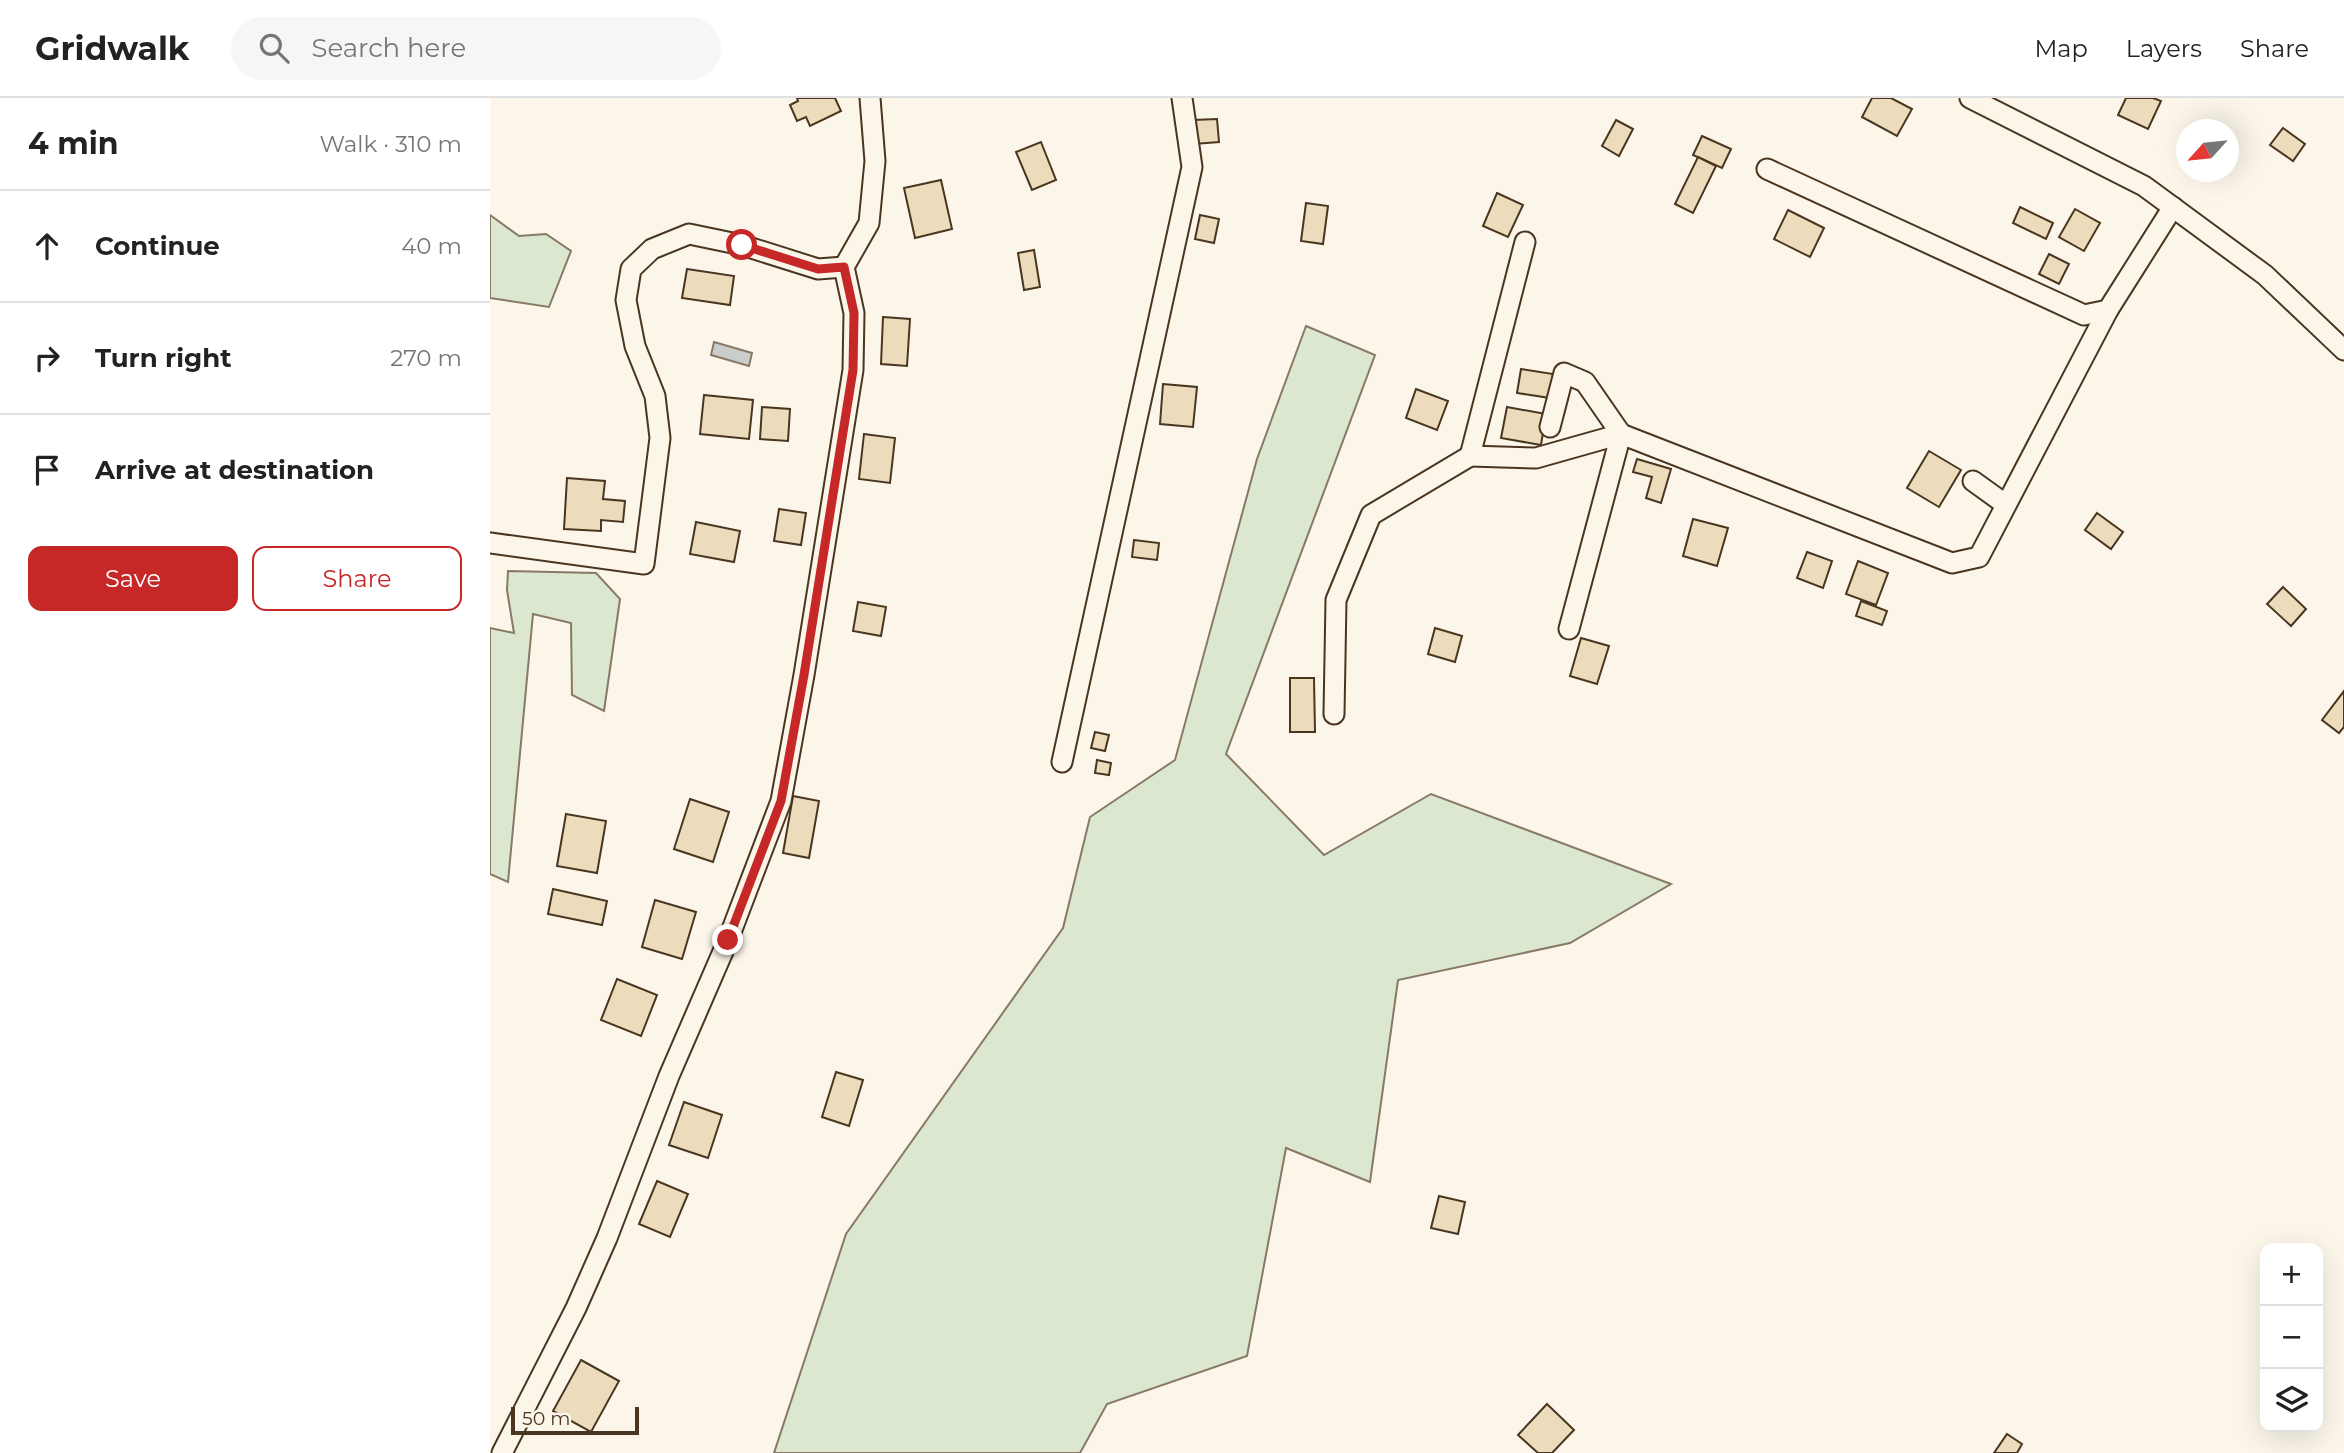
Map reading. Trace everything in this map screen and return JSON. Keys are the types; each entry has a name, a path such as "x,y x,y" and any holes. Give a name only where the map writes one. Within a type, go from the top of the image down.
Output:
{"street":[{"path":"502,1453 576,1308 607,1238 669,1076 728,940 781,801 853,370 854,313 844,267 869,223 875,162 870,98"},
{"path":"1062,762 1192,167 1182,98"},
{"path":"1970,98 2144,186 2265,275 2344,350"},
{"path":"1767,169 2084,316 2108,310"},
{"path":"1550,427 1564,373 1585,382 1621,434 1952,563 1979,557 2108,310 2173,207"},
{"path":"490,543 644,564 660,438 655,396 635,346 626,300 631,270 652,249 689,234 742,245 818,269 844,267"},
{"path":"1470,456 1525,242"},
{"path":"1334,715 1336,600 1371,516 1470,456 1536,458 1621,434"},
{"path":"1569,629 1621,434"},
{"path":"1973,481 2005,504"}],"green space":[{"path":"490,215 519,236 546,234 571,251 549,307 490,298"},
{"path":"1306,326 1375,355 1226,754 1324,855 1431,794 1671,884 1570,943 1398,980 1370,1182 1286,1148 1247,1356 1107,1404 1080,1453 774,1453 846,1234 1063,928 1090,817 1175,760 1257,459"},
{"path":"508,571 596,573 620,599 604,711 572,695 571,623 533,614 508,882 490,874 490,628 514,633 507,590"}],"shaded area":[{"path":"714,342 752,353 749,366 711,355"}],"building":[{"path":"797,98 835,98 841,111 810,126 806,117 797,121 790,105 798,101"},
{"path":"1872,98 1891,98 1912,109 1897,136 1862,117"},
{"path":"2126,98 2153,98 2161,101 2148,129 2118,115"},
{"path":"1217,119 1219,142 1194,144 1193,120"},
{"path":"1616,120 1633,129 1619,156 1602,146"},
{"path":"2283,128 2305,144 2293,161 2270,145"},
{"path":"1702,136 1731,149 1722,168 1693,155"},
{"path":"1041,142 1056,180 1032,190 1016,152"},
{"path":"1698,157 1716,166 1693,213 1675,204"},
{"path":"941,180 952,229 915,238 904,188"},
{"path":"1497,193 1523,205 1508,237 1483,226"},
{"path":"1306,203 1328,206 1323,244 1301,241"},
{"path":"2020,207 2053,223 2046,239 2013,223"},
{"path":"2075,209 2100,223 2084,251 2059,237"},
{"path":"1788,210 1824,228 1810,257 1774,239"},
{"path":"1200,215 1219,219 1214,243 1195,239"},
{"path":"1034,250 1040,287 1024,290 1018,253"},
{"path":"2049,254 2069,264 2059,284 2039,274"},
{"path":"687,269 734,276 730,305 682,298"},
{"path":"883,317 910,319 907,366 881,364"},
{"path":"1521,369 1553,374 1550,398 1517,393"},
{"path":"1163,384 1197,387 1193,427 1160,424"},
{"path":"1416,389 1448,401 1437,430 1406,418"},
{"path":"704,395 753,400 749,439 700,434"},
{"path":"762,407 790,409 788,441 760,439"},
{"path":"1507,407 1546,414 1541,445 1501,438"},
{"path":"864,434 895,438 890,483 859,479"},
{"path":"1929,451 1961,470 1939,507 1907,488"},
{"path":"1637,459 1671,469 1661,503 1646,498 1652,477 1633,472"},
{"path":"567,478 605,481 603,499 625,501 623,522 601,520 601,531 564,529"},
{"path":"779,509 806,513 801,545 774,541"},
{"path":"2097,513 2123,532 2111,549 2085,530"},
{"path":"1693,519 1728,528 1717,566 1683,556"},
{"path":"696,522 740,531 734,562 690,554"},
{"path":"1134,540 1159,543 1157,560 1132,557"},
{"path":"1807,552 1832,561 1823,588 1797,578"},
{"path":"1858,561 1888,573 1876,605 1846,594"},
{"path":"2283,587 2306,609 2291,626 2267,604"},
{"path":"1861,601 1887,611 1882,625 1856,616"},
{"path":"858,602 886,607 881,636 853,631"},
{"path":"1435,628 1462,636 1455,662 1428,654"},
{"path":"1581,638 1609,646 1597,684 1570,676"},
{"path":"1290,678 1314,678 1315,732 1290,732"},
{"path":"2344,691 2344,727 2339,733 2322,720"},
{"path":"1095,732 1109,735 1105,751 1091,748"},
{"path":"1097,760 1111,763 1109,775 1095,773"},
{"path":"793,796 819,801 809,858 783,853"},
{"path":"690,799 729,812 713,862 674,849"},
{"path":"566,814 606,821 597,873 557,866"},
{"path":"553,889 607,901 602,925 548,914"},
{"path":"655,900 696,912 682,959 642,947"},
{"path":"617,979 657,995 641,1036 601,1020"},
{"path":"836,1072 863,1080 849,1126 822,1117"},
{"path":"684,1102 722,1115 708,1158 669,1145"},
{"path":"657,1181 688,1194 670,1237 639,1224"},
{"path":"1439,1196 1465,1202 1458,1234 1431,1228"},
{"path":"581,1360 619,1381 591,1432 553,1411"},
{"path":"1547,1404 1574,1430 1552,1453 1538,1453 1518,1435"},
{"path":"2007,1434 2022,1444 2017,1453 1994,1453"}],"route":[{"path":"728,940 781,801 853,370 854,313 844,267 818,269 742,245"}]}
